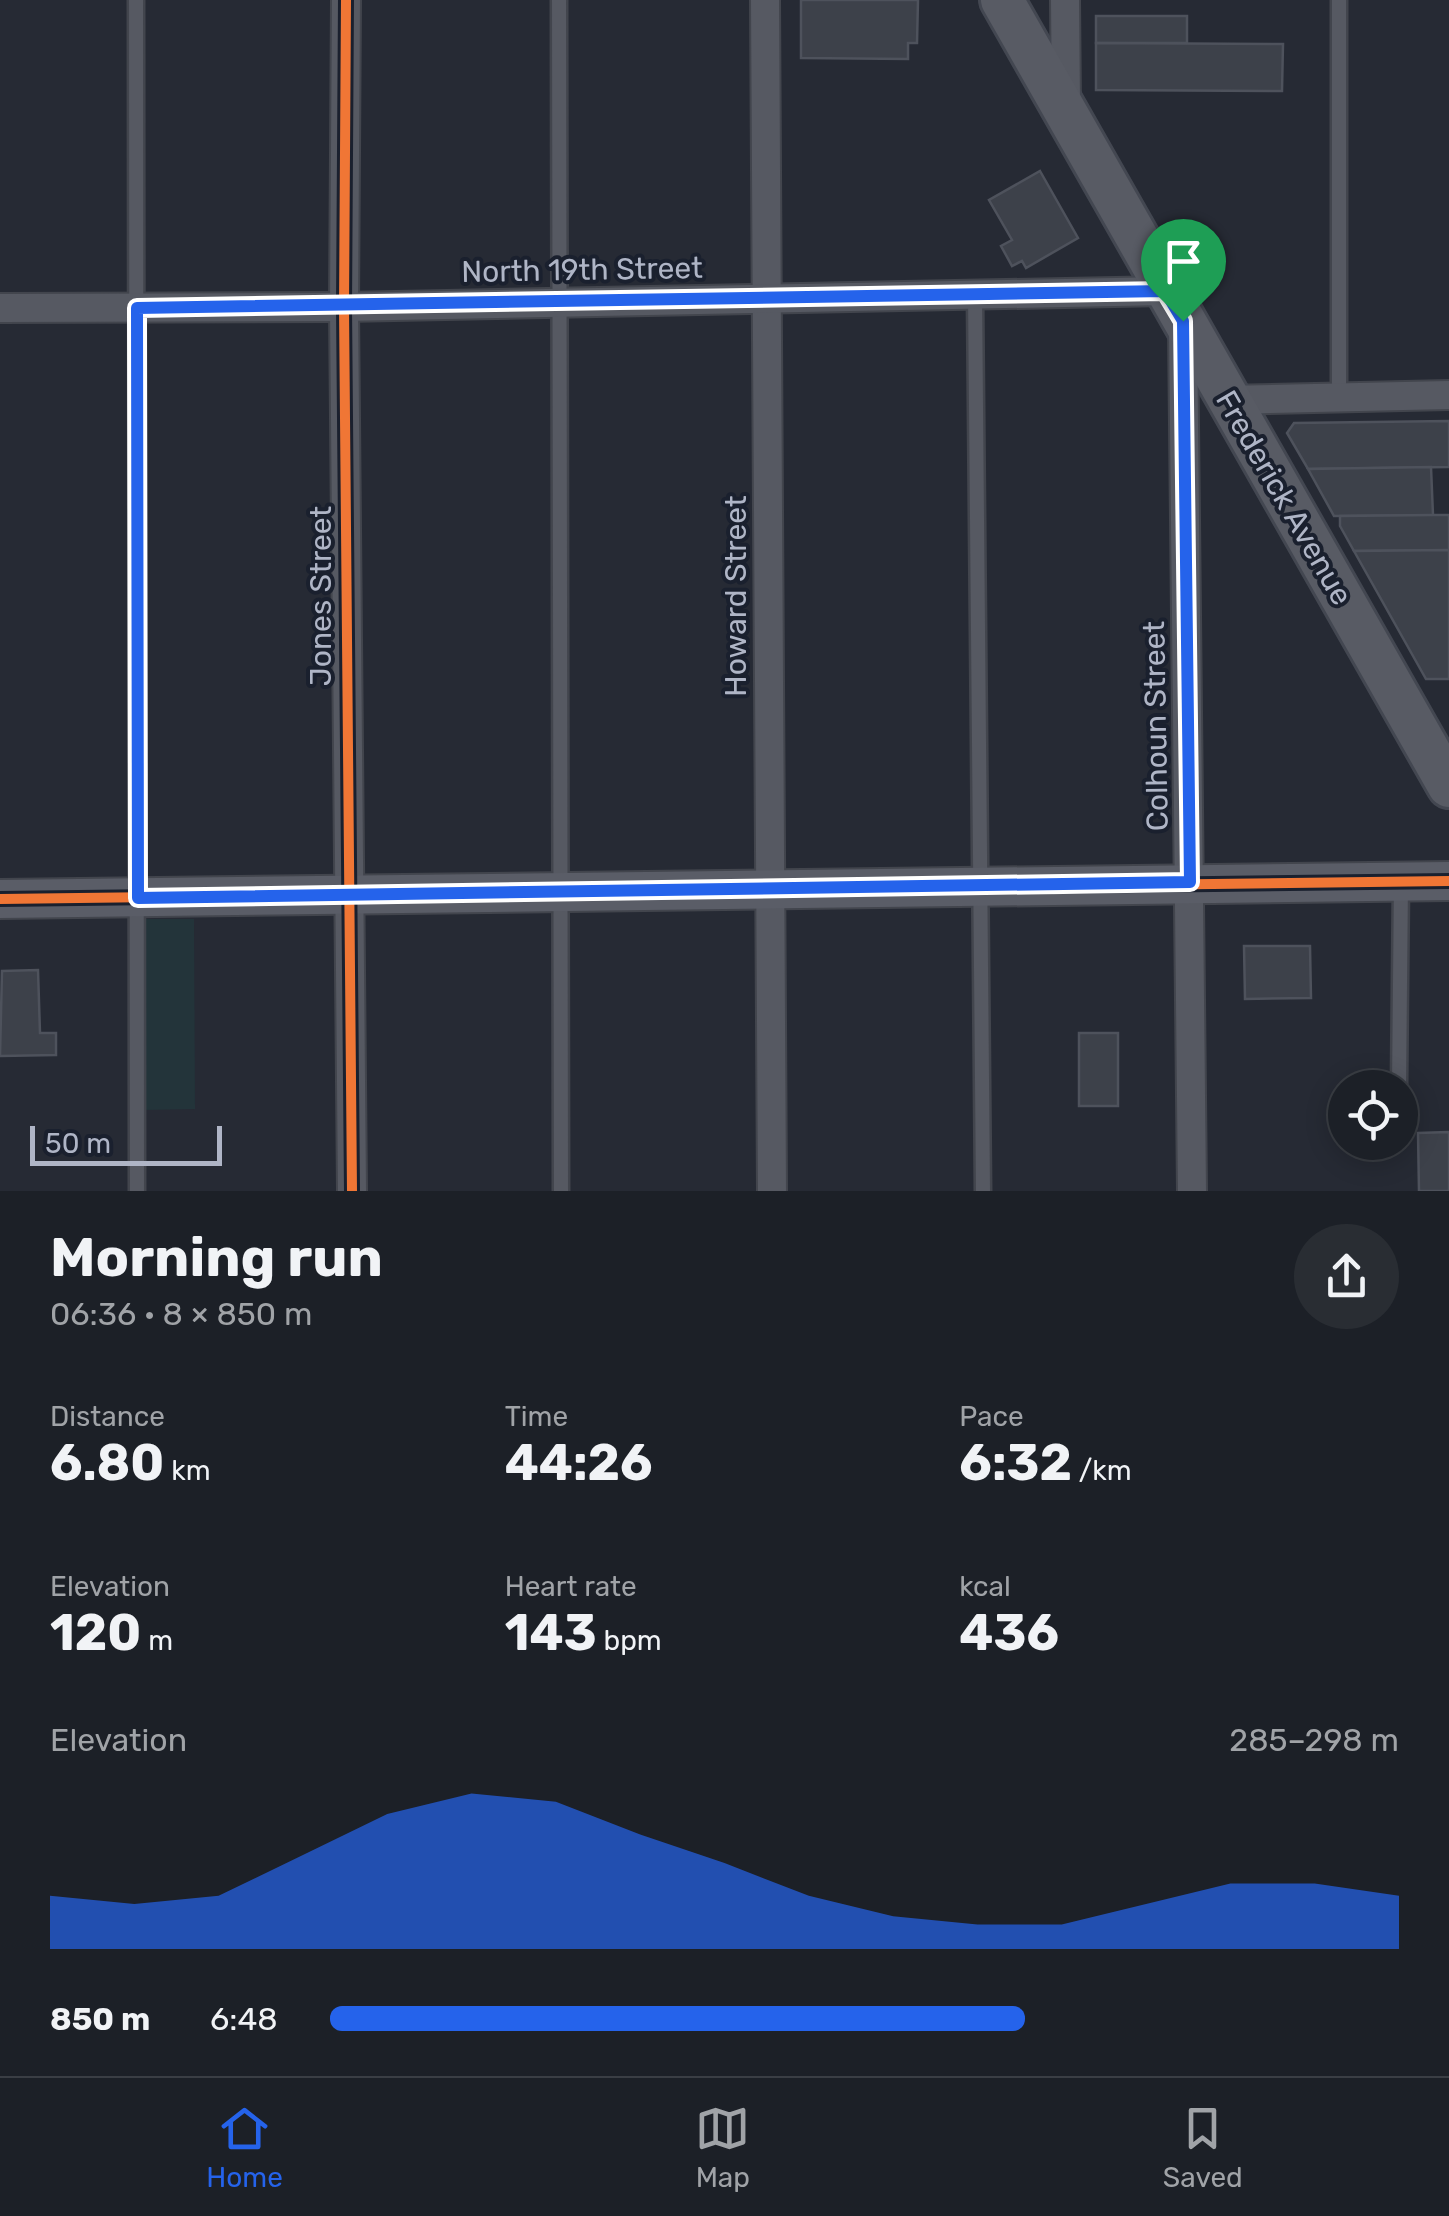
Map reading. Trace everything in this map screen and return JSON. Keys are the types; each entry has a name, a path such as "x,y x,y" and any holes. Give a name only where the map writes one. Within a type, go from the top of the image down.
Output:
{"main road":[{"name":"Frederick Avenue","path":"1002,0 1226,400 1449,786"}],"street":[{"name":"Jones Street","path":"346,0 344,307 352,1191"},
{"name":"Howard Street","path":"765,0 772,1191"},
{"path":"1064,0 1066,110"},
{"name":"North 19th Street","path":"0,308 344,307 975,294 1174,306"},
{"name":"Colhoun Street","path":"1174,306 1190,882 1192,1191"},
{"path":"1226,400 1339,394 1449,395"},
{"path":"0,900 979,884 1449,882"}],"lane":[{"path":"136,0 136,1191"},
{"path":"560,0 561,1191"},
{"path":"1339,0 1339,394"},
{"path":"975,294 983,1191"},
{"path":"1399,1070 1401,882"}],"shaded area":[{"path":"144,919 194,919 195,1109 144,1110"}],"building":[{"path":"801,0 918,0 917,43 908,43 908,59 801,58"},
{"path":"1096,16 1187,16 1187,43 1096,43"},
{"path":"1096,43 1283,44 1282,91 1096,90"},
{"path":"1040,171 1078,238 1026,268 1022,261 1012,266 1001,246 1012,240 989,200"},
{"path":"1449,421 1449,467 1308,469 1287,433 1294,423"},
{"path":"1431,467 1433,515 1334,516 1308,469"},
{"path":"1449,515 1449,550 1354,551 1340,526 1340,516"},
{"path":"1449,550 1449,679 1426,679 1354,551"},
{"path":"1244,946 1310,946 1311,998 1245,999"},
{"path":"38,970 40,1033 56,1033 56,1055 0,1056 2,971"},
{"path":"1079,1033 1118,1033 1118,1106 1079,1106"},
{"path":"1449,1132 1449,1191 1419,1191 1418,1133"}],"cycle path":[{"path":"346,0 344,307 352,1191"},
{"path":"0,899 1449,881"}],"route":[{"path":"1165,291 1183,321 1190,882 138,898 137,308 1165,291"}]}
